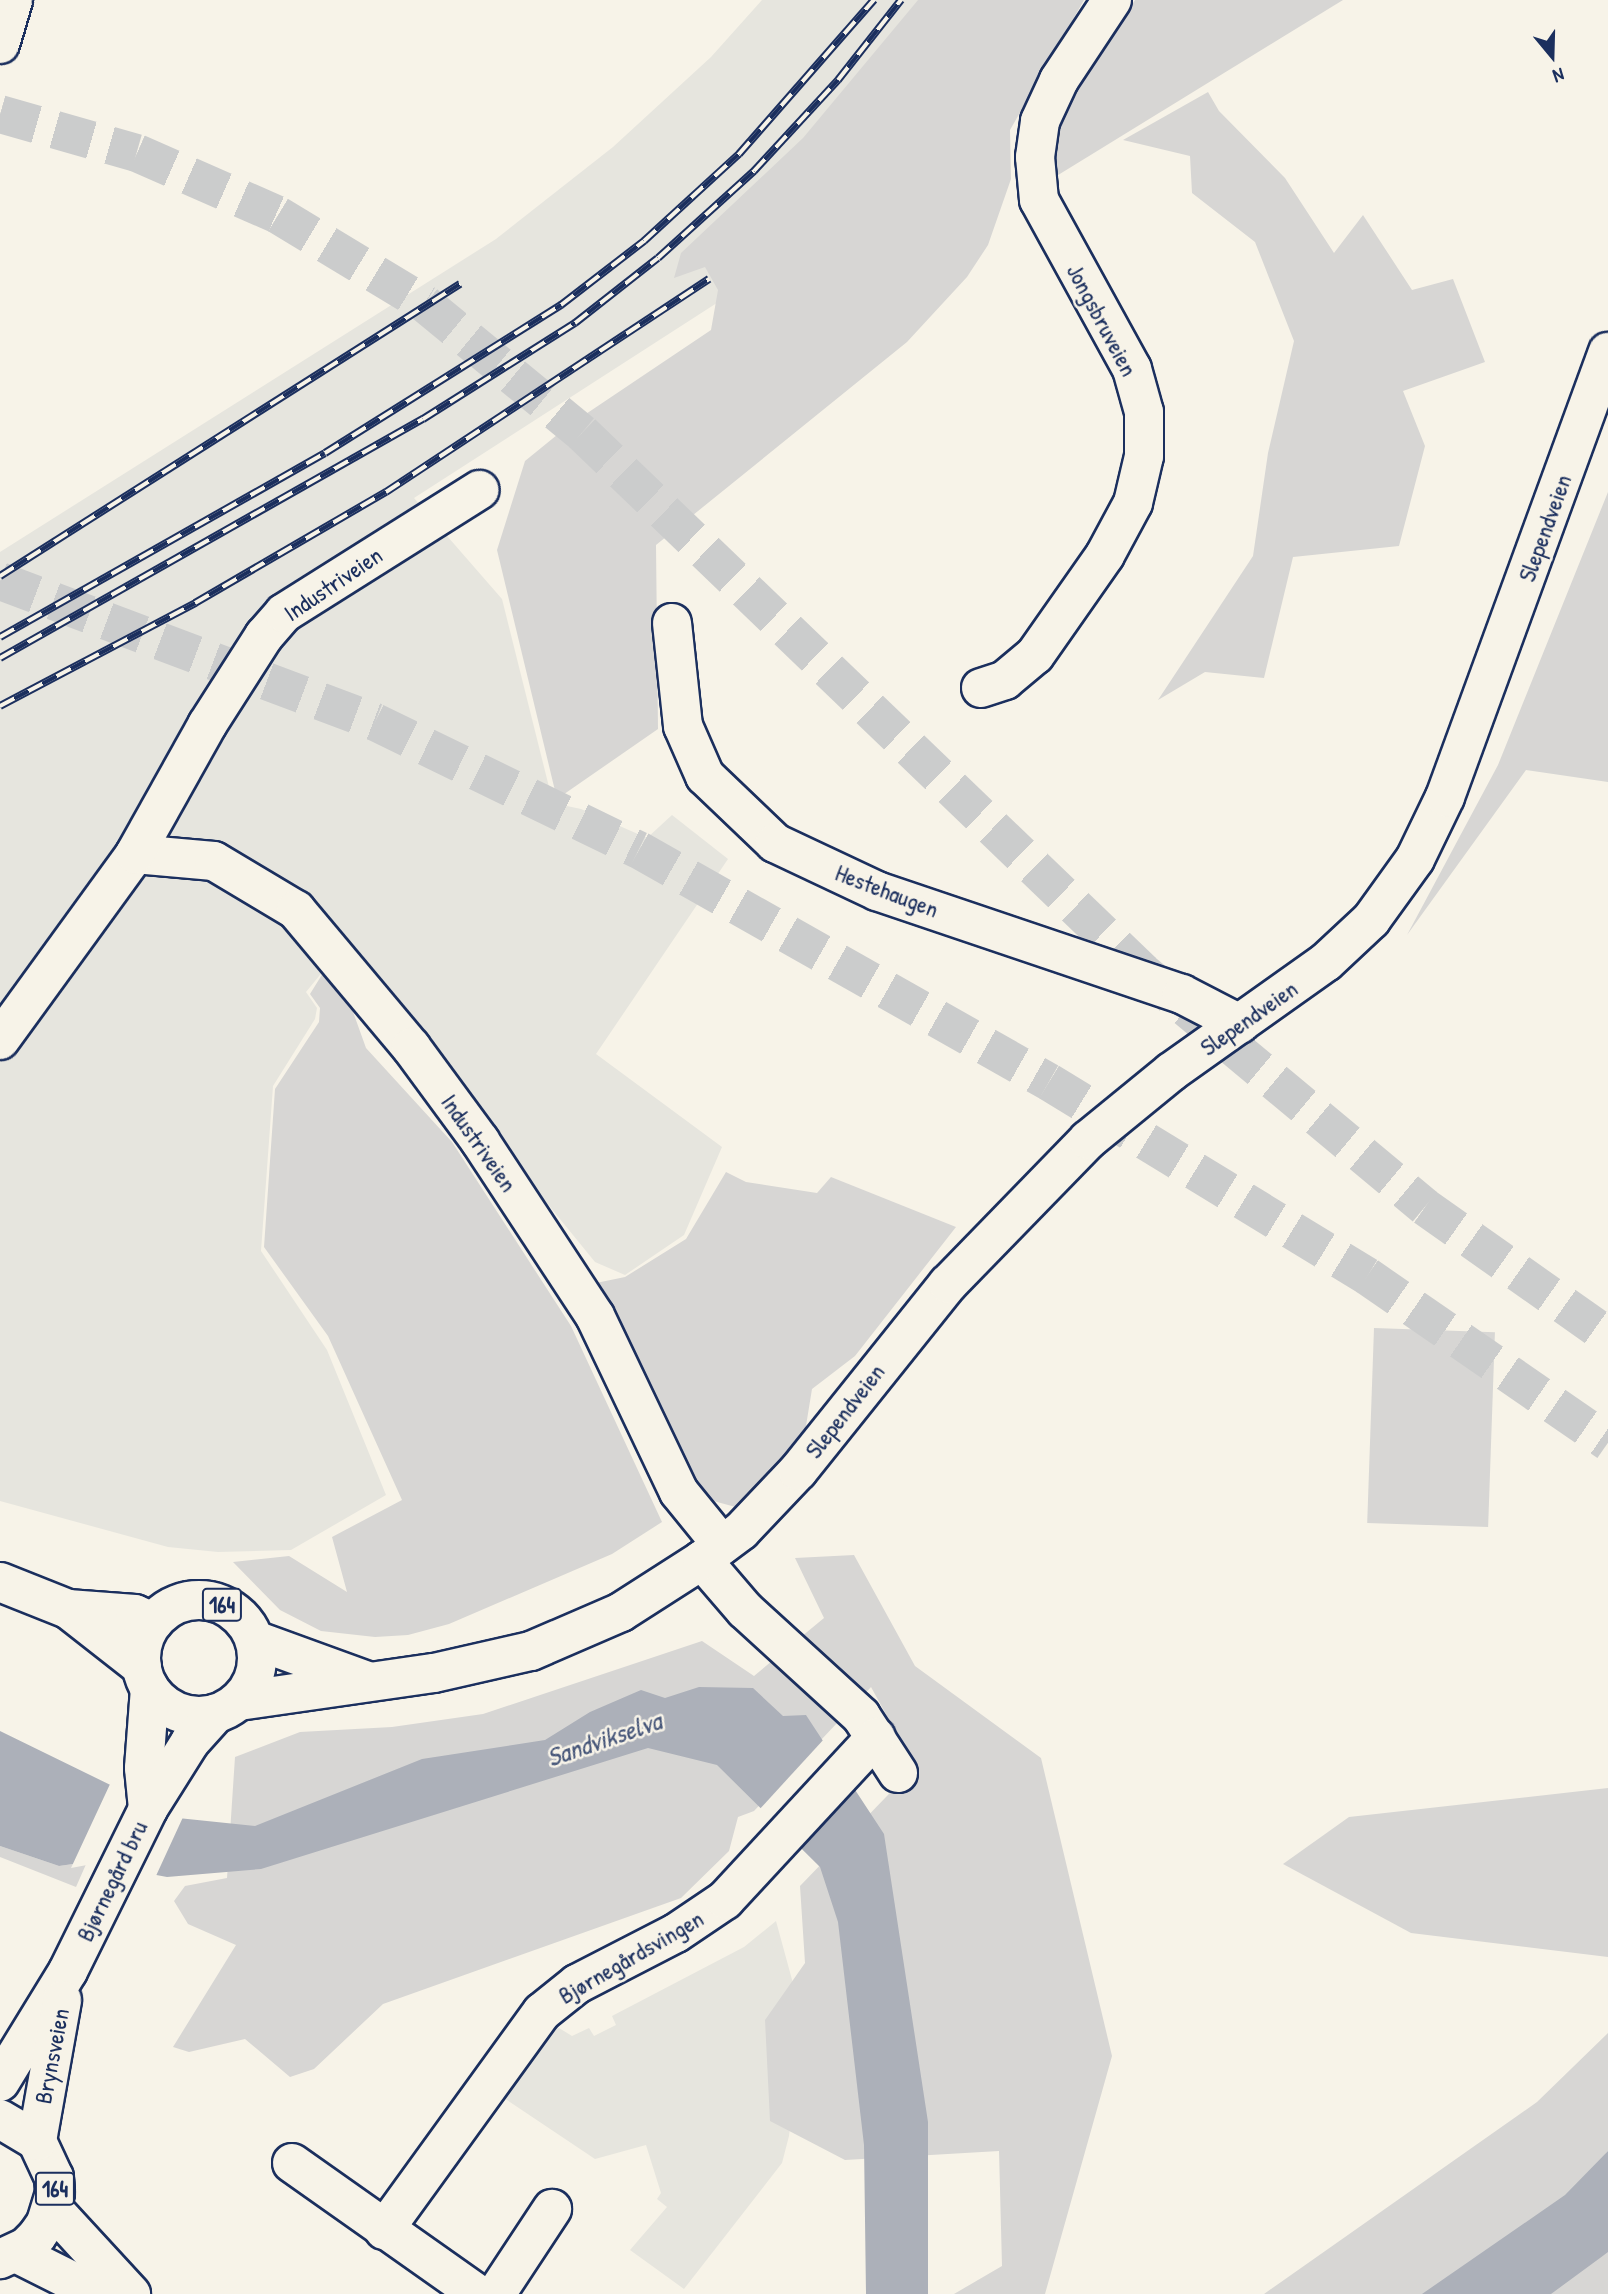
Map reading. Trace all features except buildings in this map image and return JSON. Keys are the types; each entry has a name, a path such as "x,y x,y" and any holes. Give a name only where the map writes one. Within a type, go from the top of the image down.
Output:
{"street":[{"path":"0,44 13,0"},
{"name":"Jongsbruveien","path":"981,688 1005,680 1035,655 1111,545 1133,503 1144,456 1144,412 1132,369 1040,200 1035,157 1040,121 1059,80 1112,0"},
{"name":"Slependveien","path":"712,1553 798,1471 880,1364 1011,1215 1132,1102 1347,943 1396,889 1420,850 1476,718 1608,352"},
{"name":"Industriveien","path":"0,1040 135,854 228,689 284,613 479,490"},
{"name":"Hestehaugen","path":"671,623 683,726 705,776 775,843 877,891 1182,994 1240,1024"},
{"name":"Industriveien","path":"135,854 214,860 296,910 411,1046 480,1141 595,1316 679,1492 712,1553"},
{"path":"68,1609 147,1694 177,1712 214,1719 297,1695 365,1680 435,1673 531,1651 621,1612 712,1553 745,1611 861,1716 866,1746 898,1773"},
{"path":"0,1582 68,1609 135,1614 153,1622 143,1644 147,1694 144,1768 148,1810"},
{"name":"164","path":"148,1810 214,1719 256,1672 255,1640 237,1614 209,1601 178,1604 153,1622"},
{"path":"255,1640 365,1680"},
{"name":"Bjørnegårdsvingen","path":"384,2230 542,2012 577,1984 710,1912 775,1846 866,1746"},
{"name":"Bjørnegård bru","path":"72,1962 148,1810"},
{"name":"Brynsveien","path":"0,2082 72,1962"},
{"name":"Brynsveien","path":"37,2141 72,1962"},
{"name":"164","path":"0,2119 37,2141 54,2177 52,2208 37,2236 8,2256"},
{"path":"292,2163 478,2294"},
{"path":"52,2208 131,2294"},
{"path":"496,2294 552,2209"},
{"path":"8,2256 98,2294"}],"shaded area":[{"path":"762,0 921,0 737,290 414,498 502,599 553,803 581,809 647,838 672,815 728,859 596,1054 722,1147 684,1235 625,1275 595,1262 520,1170 324,970 306,992 317,1008 315,1019 273,1086 261,1251 327,1350 386,1495 291,1550 218,1552 168,1547 0,1501 0,552 496,239 613,147 711,57"},
{"path":"918,0 1084,0 1010,130 1011,179 988,245 967,277 907,342 656,545 658,729 557,799 497,550 525,461 568,426 711,330 718,290 705,267 674,278 681,253 803,138"},
{"path":"1135,0 1343,0 1050,180 1054,136 1071,100"},
{"path":"1208,92 1219,111 1285,178 1334,253 1363,215 1412,290 1453,279 1485,362 1403,391 1425,446 1399,546 1293,557 1264,678 1205,672 1158,700 1253,556 1268,453 1294,341 1255,242 1192,193 1190,156 1123,140"},
{"path":"1608,492 1608,782 1526,770 1407,935 1498,765"},
{"path":"323,973 352,1009 366,1048 452,1142 571,1326 662,1522 612,1554 449,1624 408,1635 375,1637 321,1631 280,1610 233,1562 289,1556 347,1592 332,1537 402,1500 328,1336 264,1247 275,1089 319,1022 320,1008 310,994"},
{"path":"726,1172 746,1182 817,1193 831,1177 956,1227 855,1356 812,1389 805,1432 743,1509 706,1499 682,1478 596,1283 625,1277 686,1239"},
{"path":"1374,1328 1495,1332 1488,1527 1367,1523"},
{"path":"854,1555 915,1666 1041,1758 1112,2056 1045,2294 954,2294 1002,2266 999,2151 845,2160 770,2121 765,2020 805,1963 800,1886 915,1767 871,1687 754,1811 738,1817 729,1851 681,1898 383,2004 314,2069 290,2077 245,2039 189,2052 173,2047 236,1945 188,1924 174,1901 185,1886 227,1878 235,1757 300,1732 392,1727 483,1714 702,1641 754,1676 824,1618 795,1558"},
{"path":"1608,1788 1608,1957 1411,1933 1283,1864 1349,1817"},
{"path":"0,1846 59,1866 87,1862 76,1887 0,1857"},
{"path":"776,1921 794,1987 797,2068 789,2136 782,2163 684,2289 630,2250 667,2207 657,2199 661,2193 646,2145 595,2159 495,2092 546,2020 572,2036 589,2028 594,2036 616,2025 612,2016 744,1947"},
{"path":"1608,2033 1608,2151 1604,2156 1608,2158 1608,2294 1264,2294 1537,2102"}],"water":[{"name":"Sandvikselva","path":"699,1687 753,1688 783,1716 806,1715 884,1834 928,2122 928,2294 866,2294 864,2145 838,1922 820,1867 717,1765 648,1748 261,1869 167,1877 87,1862 59,1866 0,1846 0,1731 178,1818 255,1826 422,1759 545,1740 590,1712 641,1690 665,1698"},
{"path":"1608,2151 1608,2252 1551,2294 1422,2294 1565,2195"}],"pier":[{"path":"825,1738 852,1780 793,1845 758,1811"},
{"path":"111,1782 184,1815 155,1878 87,1865 71,1868"}],"tunnel":[{"path":"0,114 137,153 278,215 425,304 582,433 1143,972 1425,1207 1608,1336"},
{"path":"0,581 375,722 639,850 1049,1082 1367,1276 1608,1442"}],"railway":[{"path":"0,637 325,453 561,305 644,241 739,154 874,0"},
{"path":"0,658 423,419 575,323 658,258 754,171 838,80 901,0"},
{"path":"0,706 195,603 386,492 709,279"},
{"path":"0,576 460,284"}]}
